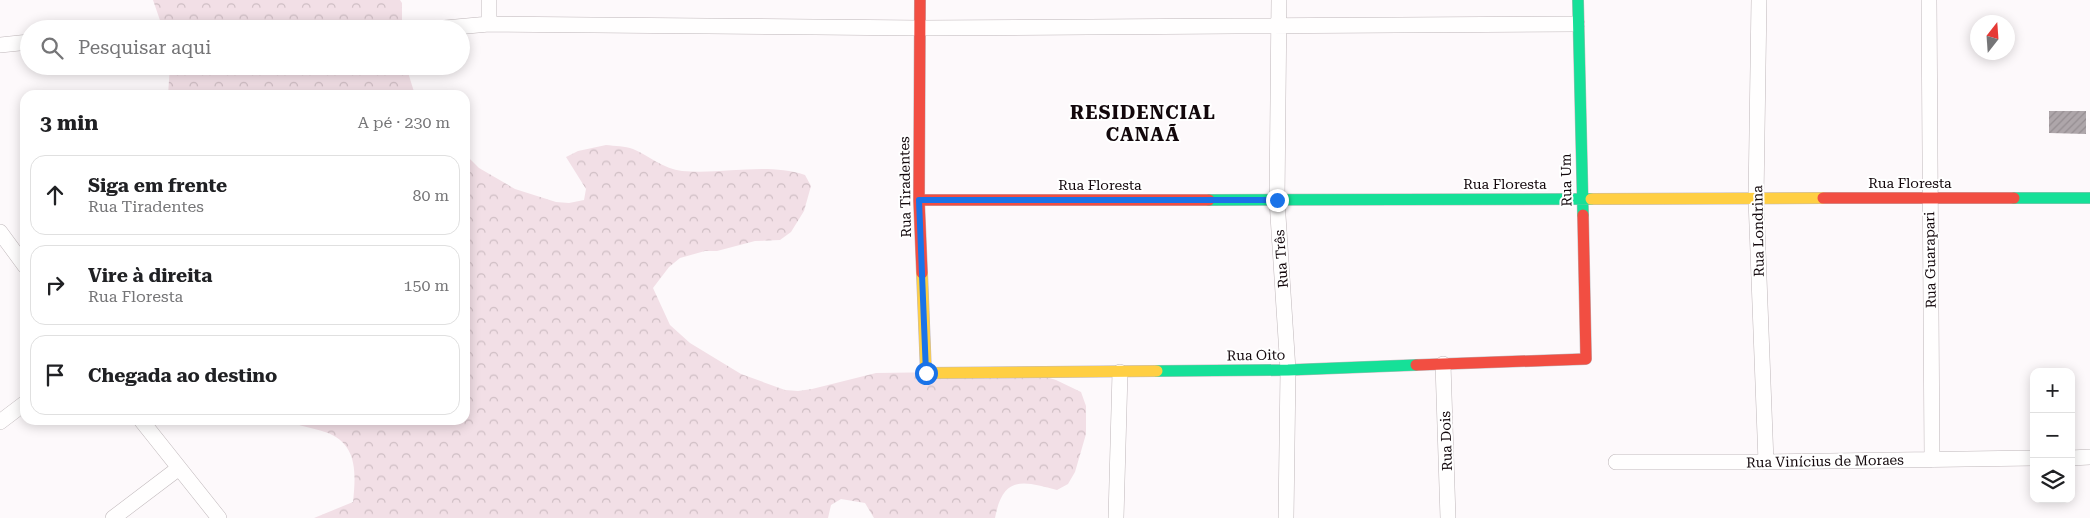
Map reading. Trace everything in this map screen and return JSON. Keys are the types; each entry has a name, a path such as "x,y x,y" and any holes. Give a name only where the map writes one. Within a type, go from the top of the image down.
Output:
{"street":[{"path":"489,0 489,24"},
{"name":"Rua Tiradentes","path":"920,0 919,200 926,373"},
{"name":"Rua Três","path":"1280,0 1277,200 1288,370 1286,518"},
{"name":"Rua Um","path":"1578,0 1577,24 1586,359"},
{"name":"Rua Londrina","path":"1759,0 1756,199 1766,462"},
{"name":"Rua Guarapari","path":"1929,0 1932,460"},
{"path":"470,26 489,24 920,28 1279,24 1577,24"},
{"path":"0,45 20,43"},
{"name":"Rua Floresta","path":"919,200 2090,198"},
{"path":"3,241 20,260"},
{"name":"Rua Oito","path":"926,373 1288,370 1586,359"},
{"name":"Rua Dois","path":"1443,364 1448,518"},
{"path":"1116,518 1120,372"},
{"path":"0,422 20,407"},
{"path":"145,425 219,518"},
{"name":"Rua Vinícius de Moraes","path":"1616,462 2030,458"},
{"path":"2075,458 2090,458"},
{"path":"113,518 180,468"}],"green space":[{"path":"153,0 400,0 402,3 402,20 160,20"},
{"path":"169,75 409,75 413,90 168,90"},
{"path":"606,145 623,147 633,149 663,165 682,171 775,169 805,175 811,186 804,211 791,232 780,240 755,241 717,251 705,251 680,258 669,267 653,288 670,325 690,343 741,374 785,390 812,389 876,373 1027,371 1056,380 1081,392 1086,406 1086,434 1075,472 1068,484 1057,490 1034,485 1016,484 1003,494 995,518 874,518 865,503 841,499 831,505 828,518 314,518 353,502 354,470 349,451 336,437 301,425 470,425 470,159 479,168 515,189 556,202 569,203 584,200 586,189 566,157 578,151"}],"building":[{"path":"2049,111 2086,111 2086,134 2049,133"}],"traffic: fast":[{"path":"1578,0 1583,215"},
{"path":"2014,198 2090,198"},
{"path":"1209,200 1591,199"},
{"path":"1157,371 1288,370 1416,365"}],"traffic: slow":[{"path":"1591,199 1823,198"},
{"path":"922,273 926,373 1157,371"}],"traffic: jam":[{"path":"920,0 919,200 922,273"},
{"path":"1823,198 2014,198"},
{"path":"919,200 1209,200"},
{"path":"1416,365 1586,359 1583,215"}],"district":[{"name":"RESIDENCIAL CANAÃ","path":"1143,123"}],"route":[{"path":"926,373 919,200 1277,200"}]}
